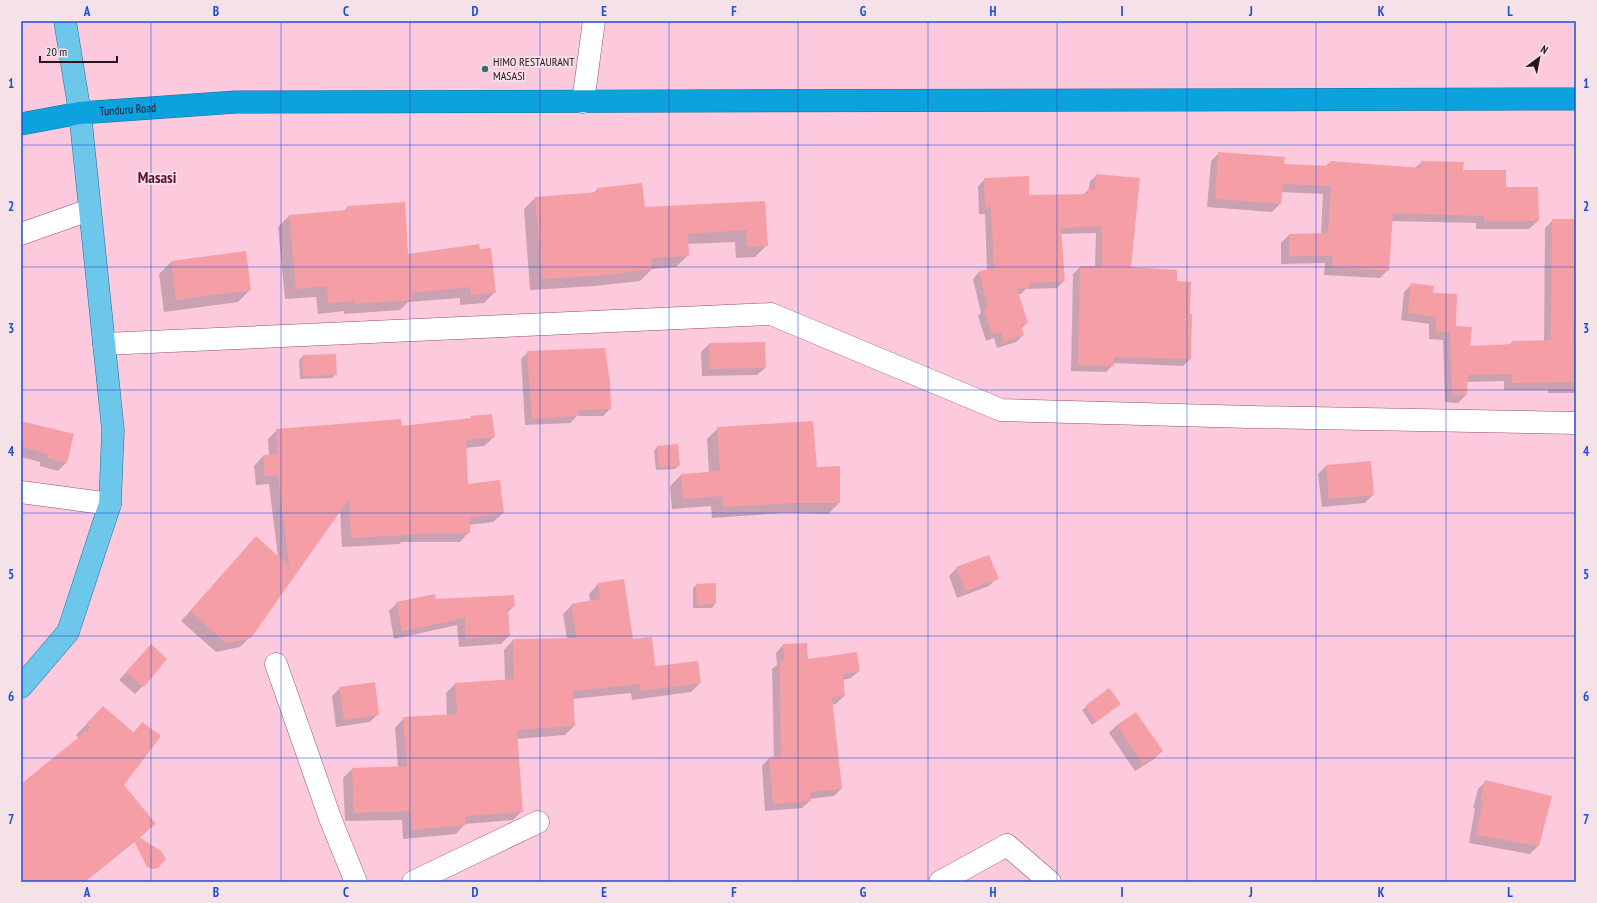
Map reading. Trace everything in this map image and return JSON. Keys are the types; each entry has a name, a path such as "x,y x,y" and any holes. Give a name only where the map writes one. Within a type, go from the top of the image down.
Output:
{"highway":[{"name":"Tunduru Road","path":"21,124 80,112 236,102 1576,99"}],"main road":[{"path":"21,687 68,632 110,504 113,430 80,112 65,21"}],"street":[{"path":"583,102 594,21"},
{"path":"21,234 89,210"},
{"path":"104,344 771,314 1001,410 1576,423"},
{"path":"21,492 110,504"},
{"path":"276,664 330,818 356,882"},
{"path":"413,882 538,822"},
{"path":"940,882 1007,845 1050,882"}],"building":[{"path":"1218,152 1285,157 1284,164 1330,166 1330,161 1421,168 1421,161 1464,162 1463,170 1506,170 1506,187 1538,187 1539,221 1484,221 1484,216 1393,213 1389,271 1332,267 1333,256 1289,256 1289,234 1328,233 1331,186 1283,184 1281,204 1215,199"},
{"path":"1096,174 1140,178 1131,267 1177,270 1177,281 1191,282 1191,359 1114,357 1114,366 1078,365 1080,266 1102,266 1102,226 1061,228 1065,281 1029,283 1029,288 1017,289 1028,323 1021,326 1024,335 1004,342 1001,332 992,334 984,309 988,308 979,271 994,268 991,207 985,208 984,178 1029,176 1029,195 1088,194 1088,188 1095,189"},
{"path":"642,183 645,207 765,201 768,246 747,247 746,230 688,234 689,256 651,258 652,269 607,275 542,279 535,197 598,192 597,188"},
{"path":"405,202 408,254 479,244 480,249 491,248 496,293 471,295 470,287 411,293 412,300 355,304 355,301 328,303 327,286 296,289 289,215 347,210 347,206"},
{"path":"1552,219 1576,219 1576,324 1573,324 1574,382 1512,383 1512,374 1468,375 1467,395 1452,395 1450,332 1436,332 1436,317 1408,313 1411,283 1434,286 1433,293 1457,294 1456,326 1472,327 1470,346 1512,344 1512,341 1551,340"},
{"path":"246,251 251,290 176,300 171,261"},
{"path":"765,342 766,368 710,369 709,343"},
{"path":"605,348 610,382 611,409 578,410 578,416 532,419 527,351"},
{"path":"336,354 337,375 303,376 303,355"},
{"path":"492,414 495,437 466,440 468,484 500,480 504,513 470,518 470,533 410,534 351,538 349,499 251,638 226,643 190,611 256,536 289,566 278,475 265,476 263,455 278,454 276,429 401,419 402,426"},
{"path":"21,421 74,434 67,463 47,458 48,454 21,447"},
{"path":"813,421 817,467 840,466 840,503 795,503 723,507 722,496 683,499 681,474 720,471 717,427"},
{"path":"678,444 680,466 659,467 657,446"},
{"path":"1371,461 1374,495 1329,499 1326,465"},
{"path":"989,555 999,579 965,591 956,567"},
{"path":"624,579 633,639 652,637 655,666 698,661 701,683 641,691 640,684 573,691 575,726 517,730 523,812 465,816 466,825 412,830 410,811 354,813 352,768 407,766 403,717 457,714 455,683 514,679 513,639 577,638 571,604 600,599 598,583"},
{"path":"716,583 716,604 697,605 696,584"},
{"path":"435,594 436,599 514,595 515,606 508,608 510,636 466,639 465,618 402,631 396,602"},
{"path":"807,643 808,659 857,652 860,671 843,674 845,696 832,698 842,789 810,792 811,801 773,804 769,757 781,756 780,661 784,660 783,644"},
{"path":"151,644 167,659 144,687 126,672"},
{"path":"375,682 379,715 344,720 339,687"},
{"path":"1109,688 1121,704 1096,722 1085,706"},
{"path":"103,706 134,733 142,722 161,736 124,785 156,824 139,837 161,851 166,859 158,868 153,869 147,867 134,841 85,882 21,882 21,784 90,728 86,724"},
{"path":"1136,712 1163,751 1143,764 1117,725"},
{"path":"1485,780 1552,796 1539,846 1476,835 1483,800 1480,800"}],"place":[{"name":"HIMO RESTAURANT MASASI","path":"485,69"}],"district":[{"name":"Masasi","path":"157,177"}]}
